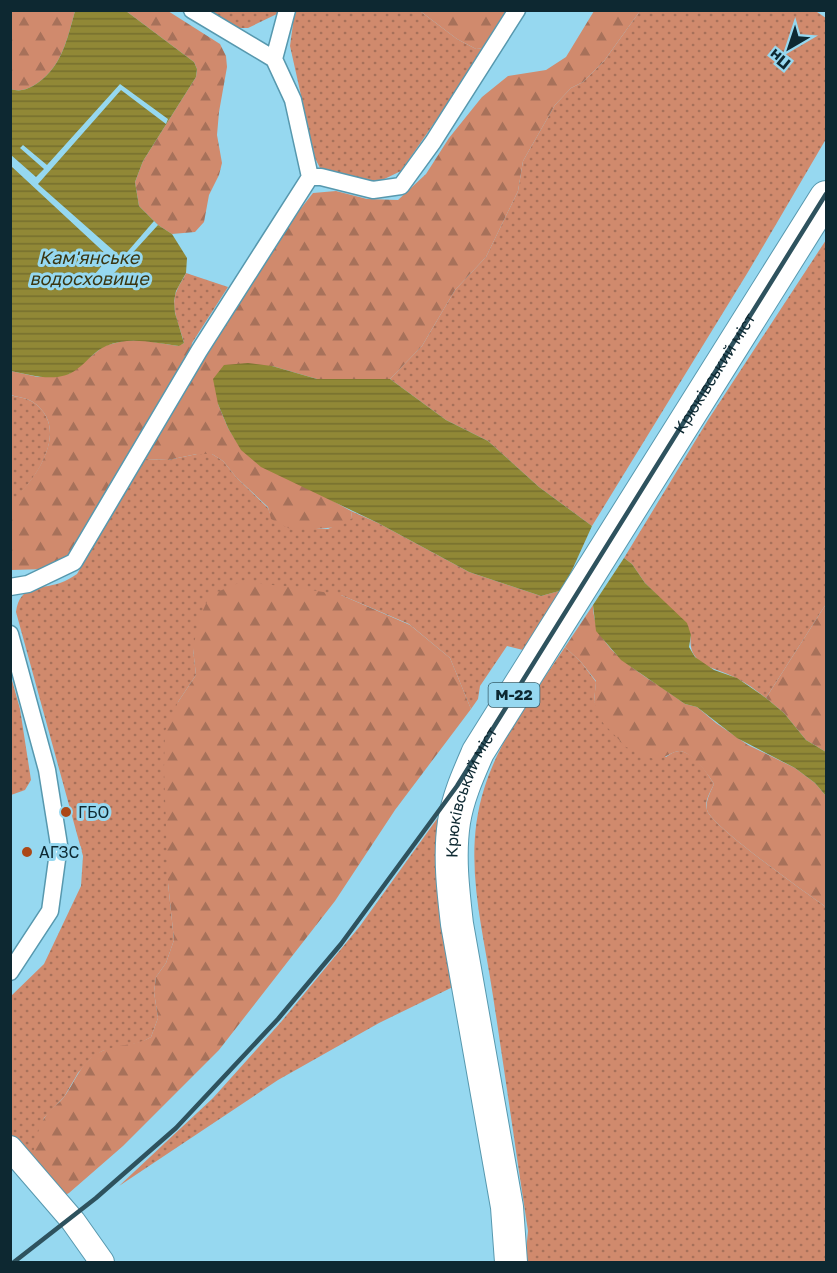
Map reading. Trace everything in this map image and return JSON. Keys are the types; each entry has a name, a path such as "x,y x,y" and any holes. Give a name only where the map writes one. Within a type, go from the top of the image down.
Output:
{"highway":[{"name":"Крюківський міст","path":"511,1263 507,1207 453,891 454,822 464,784 478,752 826,197"}],"street":[{"path":"10,586 28,584 74,561 199,351 310,177 293,100 274,59 192,10"},
{"path":"274,59 287,10"},
{"path":"310,177 321,177 372,190 401,186 433,142 517,10"},
{"path":"10,634 47,770 59,845 50,911 10,972"},
{"path":"10,1148 73,1221 102,1263"}],"green space":[{"path":"814,10 826,18 826,139 748,272 592,526 539,487 488,441 446,420 390,379 422,346 455,290 486,257 518,191 523,161 555,105 571,88 583,82 604,61 640,11"},
{"path":"11,11 75,11 62,53 50,72 33,86 22,90 11,89"},
{"path":"126,11 168,11 220,44 226,56 227,67 217,135 222,163 209,195 204,222 195,232 172,234 158,225 139,206 135,182 143,161 196,77 197,69 194,62"},
{"path":"199,11 420,11 457,39 476,49 486,48 401,171 378,182 361,182 320,168 315,158 290,46 293,24 290,18 279,13 248,28 237,28"},
{"path":"420,11 510,11 486,48 476,49 457,39"},
{"path":"594,11 640,11 604,61 583,82 571,88 555,105 523,161 518,191 486,257 455,290 422,346 390,379 317,379 272,366 218,404 228,428 242,450 351,511 352,518 331,528 292,530 271,519 268,507 236,477 223,461 212,454 197,454 168,460 144,459 212,342 295,216 313,193 336,191 367,199 398,200 426,174 449,138 482,97 508,76 546,70 566,57"},
{"path":"826,240 826,604 766,698 742,681 698,660 693,654 691,635 670,608 645,583 632,564 624,558 708,420"},
{"path":"186,273 228,287 192,343 184,343 174,303 178,288"},
{"path":"141,340 178,346 192,343 191,349 70,555 46,569 11,570 10,503 30,482 39,468 46,454 49,426 44,413 33,402 11,395 11,371 38,377 69,374 104,346 123,341"},
{"path":"10,395 33,402 44,413 49,426 50,440 39,468 11,503"},
{"path":"197,454 212,454 223,461 268,508 272,519 304,527 328,529 352,518 351,511 469,572 541,596 563,590 527,651 507,646 480,686 478,699 471,709 450,658 409,624 341,595 193,649 196,675 178,702 168,883 174,940 166,963 156,977 154,992 158,1018 151,1037 142,1042 102,1051 90,1059 78,1073 64,1097 44,1118 31,1166 11,1140 10,997 44,964 81,886 83,856 16,612 18,603 26,592 60,583 77,574 144,459 168,460"},
{"path":"241,582 341,595 410,625 450,658 471,709 395,810 335,901 219,1050 123,1146 69,1193 61,1197 31,1166 42,1122 64,1097 89,1059 102,1051 151,1037 158,1018 154,992 156,977 166,963 174,940 168,883 165,731 178,702 196,675 193,649 199,619 210,595"},
{"path":"826,604 826,752 806,740 784,713 766,698"},
{"path":"593,605 594,618 604,640 629,665 685,704 697,707 748,745 795,768 815,783 826,796 826,907 761,860 713,818 707,807 714,784 694,759 679,751 656,760 626,747 603,723 594,702 596,681 565,647"},
{"path":"565,647 581,662 596,682 594,702 666,757 679,751 693,758 714,784 706,803 707,810 713,818 761,860 826,907 826,1262 525,1262 528,1231 476,893 475,841 484,789 499,751"},
{"path":"10,673 20,709 31,780 25,790 11,795"},
{"path":"452,798 461,983 379,1023 278,1080 119,1186 213,1098 281,1022 360,926"}],"water":[{"name":"Кам'янське водосховище","path":"75,11 126,11 194,62 197,69 196,77 143,161 135,182 139,206 158,225 172,234 187,258 186,273 176,291 174,301 175,313 184,343 179,346 142,341 115,343 98,351 70,374 45,377 11,371 11,89 19,90 30,87 50,72 62,53"},
{"path":"248,363 272,366 317,379 390,379 446,420 488,441 539,487 592,526 563,590 541,596 469,572 378,523 261,467 241,450 228,428 218,404 213,379 224,365"},
{"path":"624,558 632,564 645,583 687,623 691,635 689,647 695,657 714,670 737,678 766,698 784,713 806,740 826,752 826,796 815,783 795,768 737,738 697,707 685,704 621,660 596,631 593,605"}],"pier":[{"path":"120,84 168,119 166,124 121,90 38,184 122,258 154,221 158,225 106,282 95,274 109,257 11,166 11,155 36,177 44,169 20,148 23,145 47,165"}],"railway":[{"path":"14,1262 96,1198 176,1128 278,1019 341,944 457,786 826,194"}],"place":[{"name":"ГБО","path":"66,812"},
{"name":"АГЗС","path":"27,852"}]}
